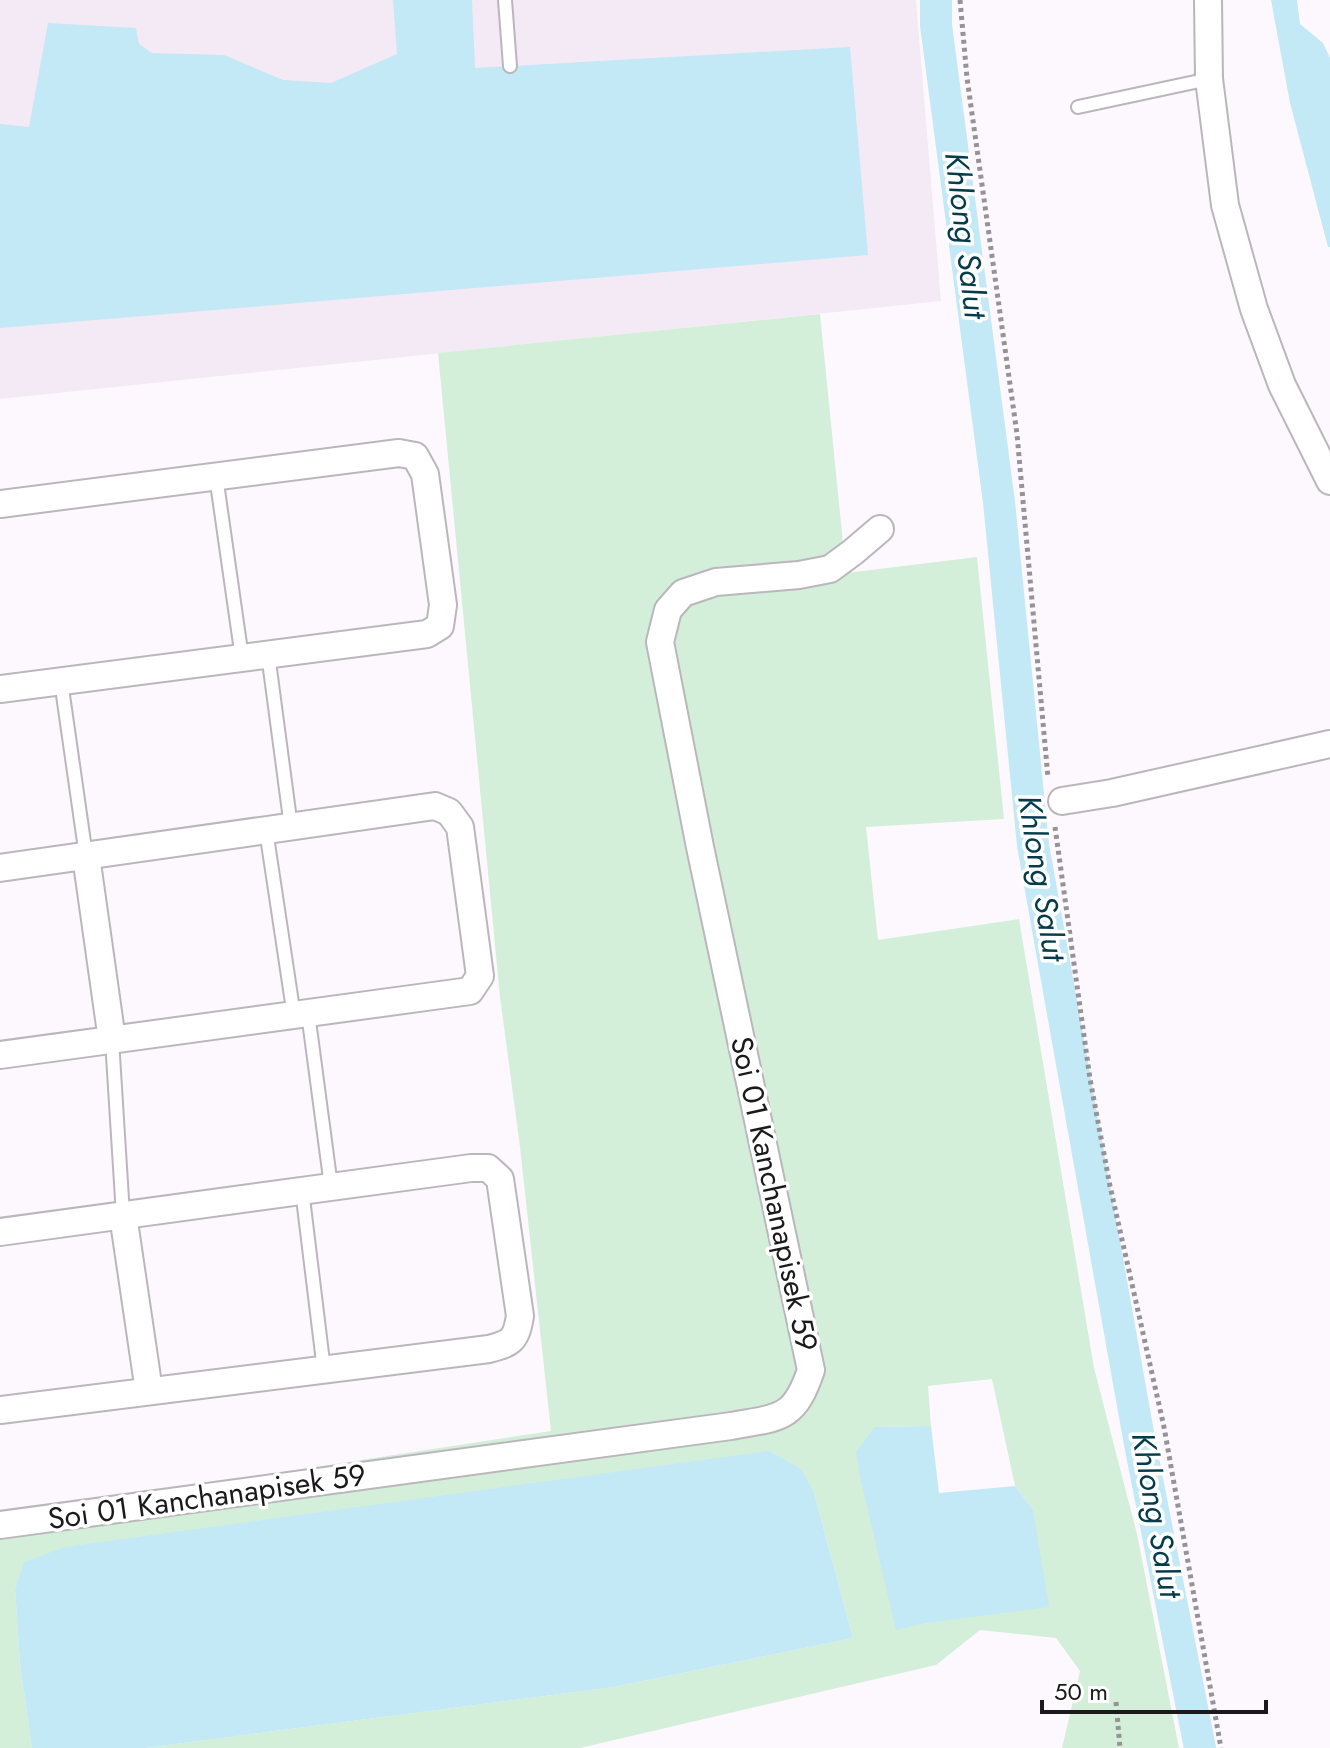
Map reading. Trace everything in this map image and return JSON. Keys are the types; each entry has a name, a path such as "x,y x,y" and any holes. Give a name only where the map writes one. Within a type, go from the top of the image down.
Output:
{"street":[{"path":"1208,0 1209,79 1225,205 1254,309 1282,385 1330,481"},
{"path":"0,504 399,453 415,456 425,474 443,605 440,626 427,634 61,681 1,684"},
{"name":"Soi 01 Kanchanapisek 59","path":"0,1525 731,1426 770,1419 790,1410 803,1393 811,1370 706,878 660,642 668,610 683,593 716,582 799,575 830,569 880,529"},
{"path":"1055,802 1112,793 1330,744"},
{"path":"0,868 435,806 449,812 460,827 480,976 470,991 0,1055"},
{"path":"86,856 112,1040"},
{"path":"0,1232 331,1186 488,1168 500,1179 520,1316 517,1334 507,1344 489,1349 0,1410"},
{"path":"123,1215 149,1391"}],"lane":[{"path":"505,0 510,66"},
{"path":"1078,107 1209,79"},
{"path":"216,476 255,656 301,1014 331,1186"},
{"path":"61,681 86,856"},
{"path":"112,1040 123,1215"},
{"path":"302,1190 324,1370"}],"path":[{"path":"960,0 969,93 1017,434 1055,802 1090,1079 1110,1186 1164,1427 1221,1748"},
{"path":"1116,1702 1120,1748"}],"shaded area":[{"path":"0,0 916,0 941,301 0,399"}],"green space":[{"path":"820,314 846,573 977,557 1004,819 866,827 878,940 1019,919 1094,1368 1137,1534 1179,1748 1062,1748 1080,1671 1056,1638 980,1630 936,1665 580,1748 145,1748 614,1687 853,1638 814,1493 25,1562 15,1589 20,1664 32,1748 0,1748 0,1515 551,1431 500,997 438,353","holes":["992,1379 1015,1486 1033,1510 927,1623 896,1629 875,1427 931,1426 928,1386"]}],"water":[{"path":"393,0 472,0 475,68 850,47 868,255 0,328 0,124 29,127 48,23 136,28 139,44 152,53 224,55 283,80 331,83 397,54"},
{"path":"1271,0 1297,0 1300,24 1323,43 1330,58 1330,247 1290,103"},
{"path":"931,1426 939,1493 1015,1486 1033,1510 1049,1607 896,1630 856,1452 875,1427"},
{"path":"769,1451 801,1469 814,1493 853,1638 614,1687 145,1748 32,1748 20,1664 15,1589 24,1562 65,1547"}],"waterway":[{"name":"Khlong Salut","path":"936,0 936,25 999,502 1033,845 1140,1444 1200,1748"}]}
